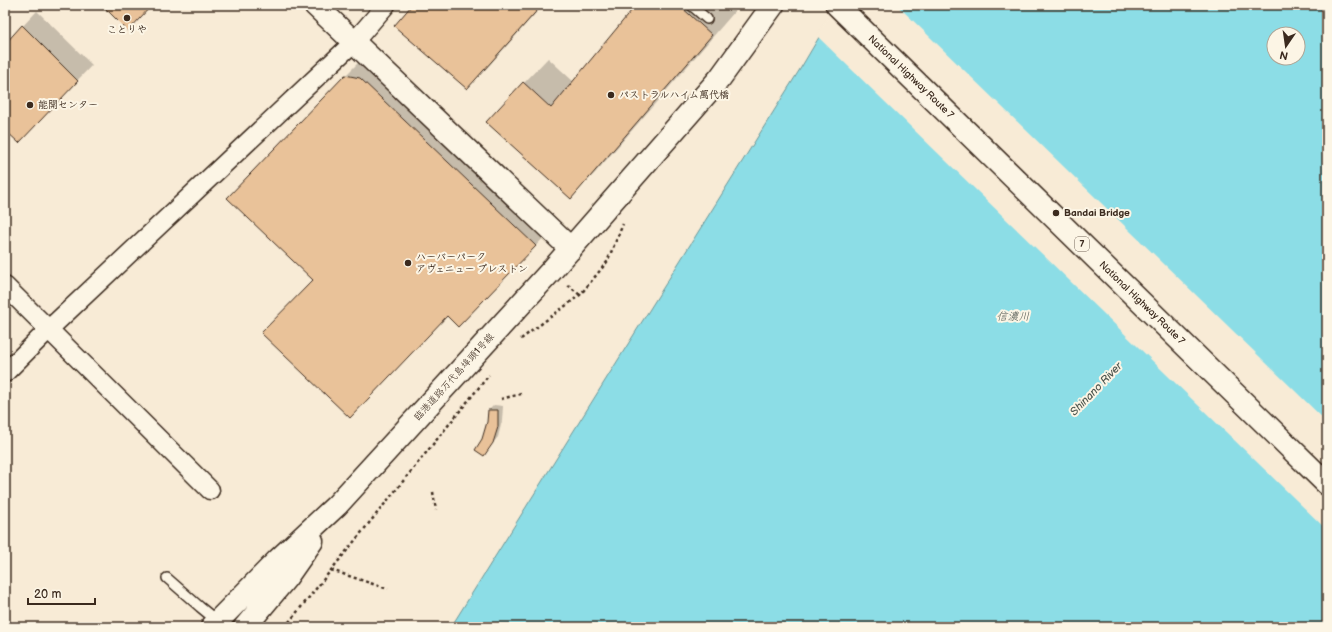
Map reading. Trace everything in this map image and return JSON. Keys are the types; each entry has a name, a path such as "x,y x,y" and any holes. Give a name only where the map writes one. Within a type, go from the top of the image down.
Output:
{"main road":[{"path":"315,5 571,249"},
{"name":"臨港道路万代島埠頭1号線","path":"214,624 278,560 337,505 571,249 720,78 773,5"},
{"name":"National Highway Route 7","path":"837,5 1327,484"},
{"name":"臨港道路万代島埠頭1号線","path":"245,627 286,578 337,505"}],"street":[{"path":"5,373 49,329 354,42 386,5"},
{"path":"5,286 210,490"}],"lane":[{"path":"691,5 707,19"},
{"path":"167,578 200,607 214,624"}],"path":[{"path":"519,341 580,295 607,262 625,220"},
{"path":"568,284 580,295"},
{"path":"285,627 493,370"},
{"path":"501,399 521,394"},
{"path":"433,492 436,510"},
{"path":"331,570 388,589"}],"water":[{"name":"信濃川","path":"838,5 1327,5 1327,627 451,627 802,66"}],"pier":[{"name":"Bandai Bridge","path":"835,5 897,5 1327,422 1327,530 817,36"}],"building":[{"name":"ことりや","path":"102,5 152,5 128,31"},
{"path":"412,5 542,5 467,89 394,26"},
{"name":"パストラルハイム萬代橋","path":"636,5 679,5 712,35 571,199 486,122 523,82 551,108"},
{"name":"能開センター","path":"22,25 78,81 19,143 5,130 5,44"},
{"name":"ハーバーパーク アヴェニュー ブレストン","path":"345,75 360,78 536,246 458,327 447,316 350,418 261,333 313,280 227,198"},
{"path":"488,410 498,410 498,427 493,443 484,456 475,450 482,439 487,422"}],"place":[{"name":"ことりや","path":"127,18"},
{"name":"パストラルハイム萬代橋","path":"611,95"},
{"name":"能開センター","path":"30,105"},
{"name":"Bandai Bridge","path":"1056,213"},
{"name":"ハーバーパーク アヴェニュー ブレストン","path":"408,263"}],"water label":[{"name":"Shinano River","path":"1096,389"}]}
